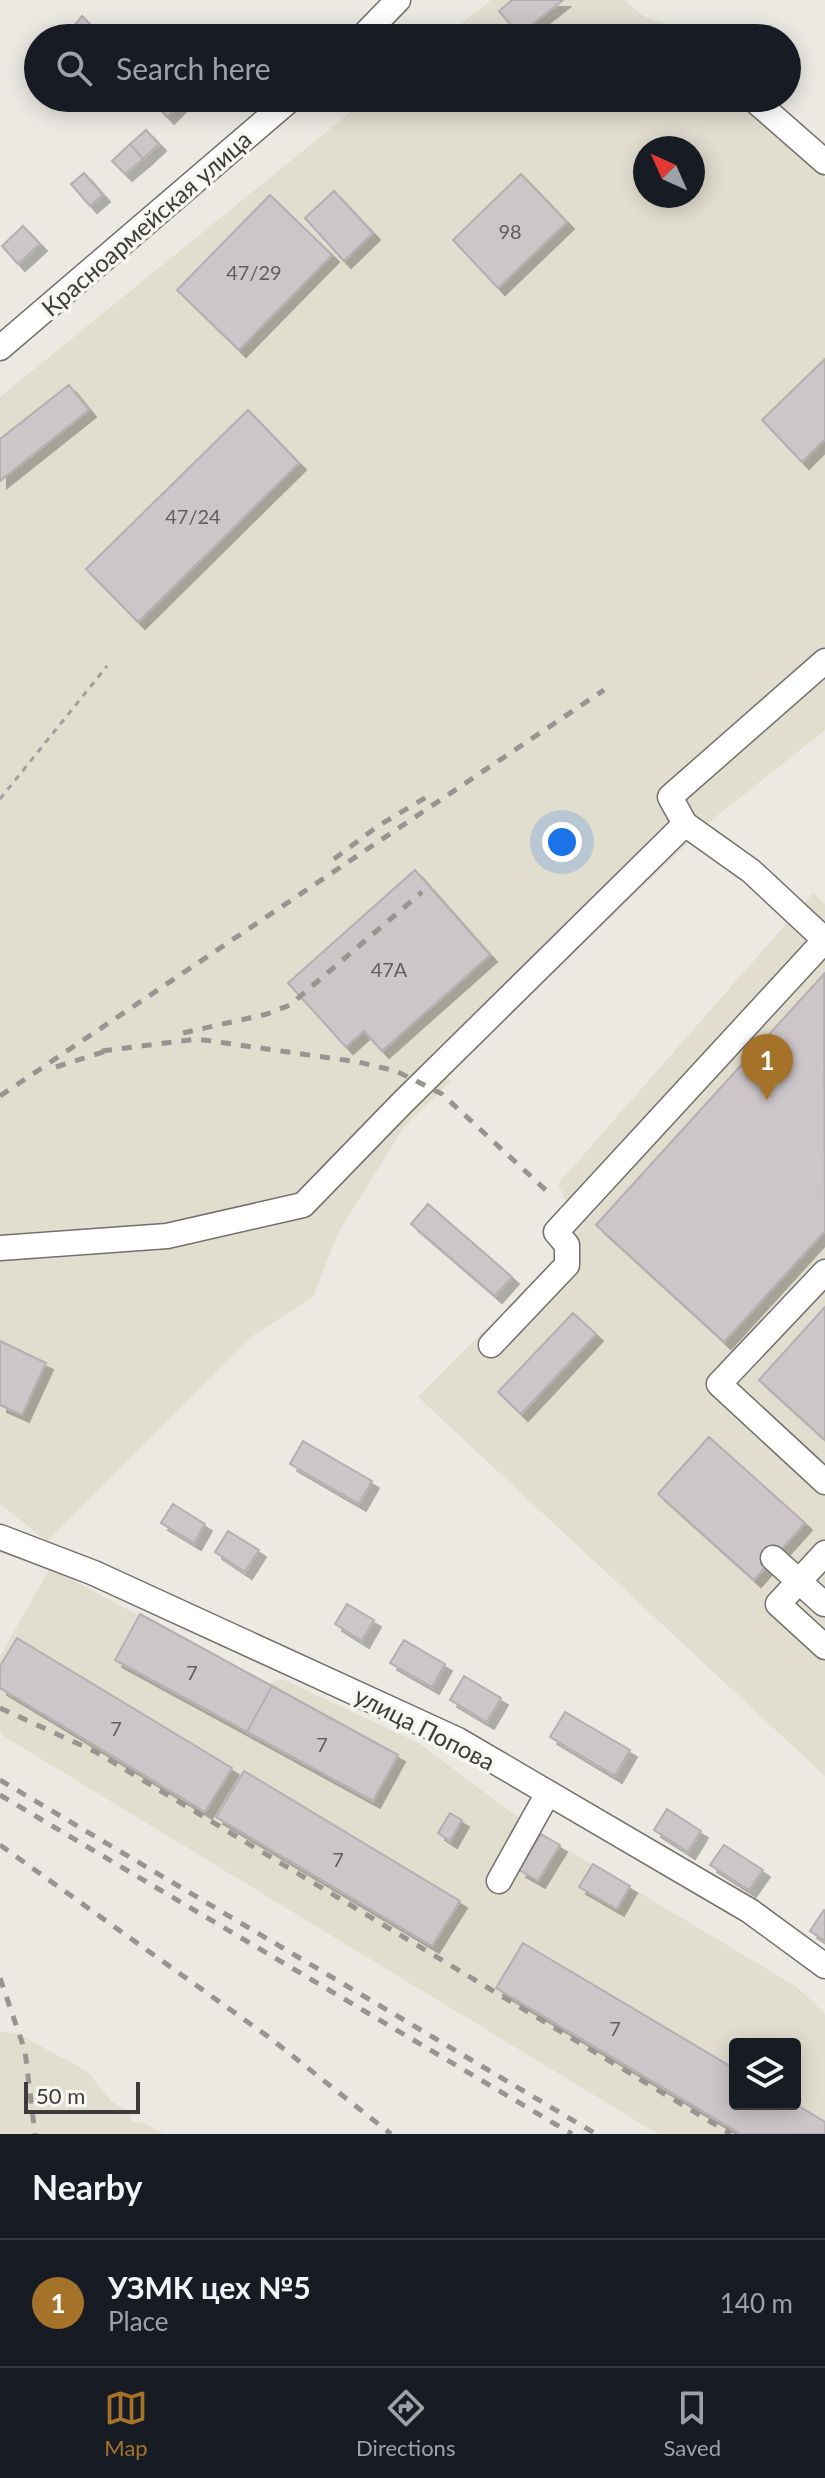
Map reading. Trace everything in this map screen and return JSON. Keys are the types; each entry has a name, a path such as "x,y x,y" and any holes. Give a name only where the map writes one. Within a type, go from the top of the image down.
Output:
{"street":[{"path":"375,24 398,0"},
{"name":"Красноармейская улица","path":"0,348 276,112"},
{"path":"768,112 825,162"},
{"path":"491,1345 567,1265 567,1245 556,1232 825,940 751,871 685,824 670,797 825,661"},
{"path":"0,1248 167,1236 303,1205 685,824"},
{"path":"825,1272 719,1384 825,1482"},
{"name":"улица Попова","path":"0,1537 94,1573 458,1740 750,1911 825,1966"},
{"path":"825,1553 778,1604 825,1647"},
{"path":"773,1558 824,1604"},
{"path":"499,1881 548,1793"}],"path":[{"path":"0,799 107,666"}],"shaded area":[{"path":"491,0 624,0 646,18 667,24 461,24"},
{"path":"351,112 748,112 825,178 825,730 712,820 446,1076 451,1081 404,1127 338,1233 313,1297 254,1335 47,1541 0,1504 0,397"},
{"path":"813,893 825,904 825,1776 418,1397 553,1261 556,1244 542,1231 568,1205 558,1184"},
{"path":"50,1568 268,1684 282,1679 419,1743 536,1831 797,1987 825,2014 825,2134 658,2134 5,1737 0,1731 0,1656"},
{"path":"0,2031 20,2035 87,2071 111,2101 130,2113 131,2121 144,2123 164,2134 0,2134"}],"building":[{"path":"512,0 563,0 533,24 510,24 499,11"},
{"path":"82,16 90,24 75,24"},
{"path":"146,130 159,144 143,159 130,144"},
{"path":"130,144 143,159 125,174 112,161"},
{"path":"84,173 103,195 90,206 71,184"},
{"path":"521,174 567,222 498,288 453,240"},
{"path":"334,191 373,233 344,261 305,218"},
{"path":"270,195 332,255 239,350 177,290"},
{"path":"23,226 40,244 18,264 2,246"},
{"path":"825,359 825,439 802,462 762,420"},
{"path":"69,385 89,410 0,481 0,439"},
{"path":"248,410 299,463 138,622 86,569"},
{"path":"415,870 490,955 382,1051 364,1031 346,1047 288,983"},
{"path":"824,974 825,1231 724,1342 596,1225"},
{"path":"428,1204 512,1277 495,1296 411,1224"},
{"path":"825,1307 825,1440 759,1380"},
{"path":"573,1313 596,1334 521,1414 498,1392"},
{"path":"0,1341 46,1363 22,1415 0,1405"},
{"path":"709,1437 805,1523 754,1580 658,1494"},
{"path":"303,1441 372,1481 359,1504 290,1464"},
{"path":"173,1504 205,1524 194,1543 161,1523"},
{"path":"228,1531 259,1550 245,1572 215,1552"},
{"path":"347,1604 374,1620 362,1641 335,1624"},
{"path":"140,1614 272,1686 247,1732 115,1660"},
{"path":"17,1638 232,1768 205,1812 0,1688 0,1666"},
{"path":"404,1640 445,1664 432,1687 390,1663"},
{"path":"464,1676 501,1698 487,1722 450,1700"},
{"path":"272,1686 398,1755 373,1801 247,1732"},
{"path":"565,1712 630,1750 615,1776 550,1737"},
{"path":"244,1771 460,1901 432,1946 216,1817"},
{"path":"667,1809 701,1831 688,1852 654,1830"},
{"path":"450,1813 462,1820 450,1841 438,1833"},
{"path":"541,1834 560,1845 538,1881 519,1870"},
{"path":"724,1845 763,1870 749,1890 710,1865"},
{"path":"593,1864 630,1886 617,1909 579,1887"},
{"path":"825,1911 825,1941 810,1931"},
{"path":"523,1943 729,2065 729,2110 801,2108 825,2122 825,2134 741,2134 496,1988"}],"railway":[{"path":"0,1096 604,690"},
{"path":"334,859 378,826 430,795"},
{"path":"183,1033 267,1014 290,1005 422,892"},
{"path":"102,1051 197,1039 358,1062 396,1071 442,1094 549,1193"},
{"path":"56,1067 113,1049"},
{"path":"0,1708 96,1752 731,2134"},
{"path":"0,1780 596,2134"},
{"path":"0,1795 572,2134"},
{"path":"0,1845 270,2038 391,2134"},
{"path":"0,1978 25,2051 35,2134"}],"place":[{"name":"УЗМК цех №5","path":"767,1100"}]}
